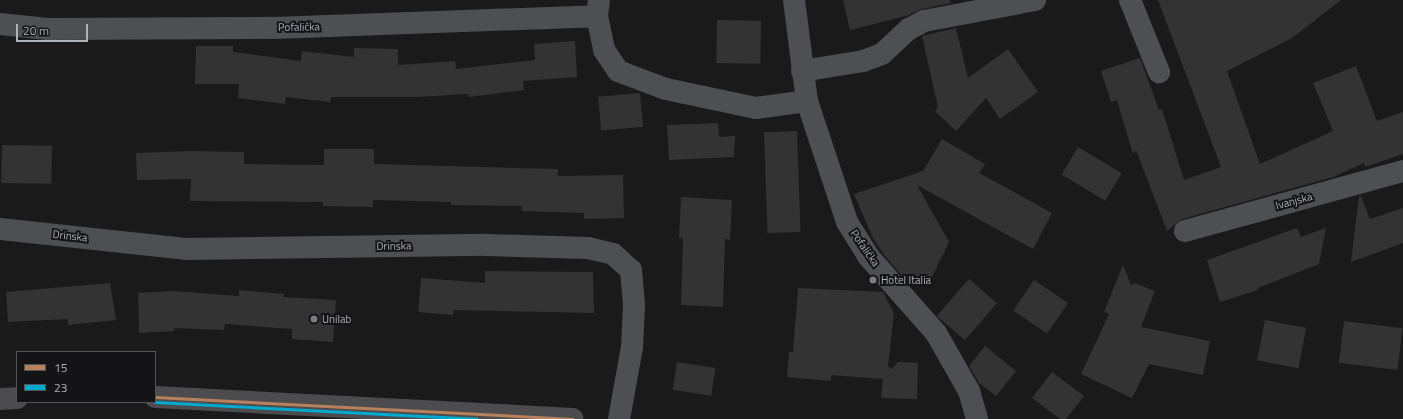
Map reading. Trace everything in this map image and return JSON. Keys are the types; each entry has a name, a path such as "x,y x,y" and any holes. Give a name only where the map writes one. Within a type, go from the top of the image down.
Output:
{"main road":[{"path":"156,397 572,419"},
{"path":"0,398 16,398"}],"street":[{"name":"Pofalićka","path":"794,0 806,101 848,222 868,256 936,333 969,391 977,419"},
{"path":"802,71 863,61 882,54 909,29 924,21 1035,0"},
{"path":"1130,0 1159,72"},
{"name":"Pofalićka","path":"0,24 48,29 274,28 598,8 604,50 618,71 666,89 756,108 806,101"},
{"name":"Ivanjska","path":"1185,231 1403,171"},
{"name":"Drinska","path":"0,229 186,249 487,245 588,248 613,254 632,270 634,305 632,347 619,419"}],"building":[{"path":"843,0 950,0 951,3 922,9 909,15 850,30"},
{"path":"1158,0 1341,0 1292,38 1227,71 1260,164 1333,131 1313,83 1356,66 1377,121 1403,112 1403,154 1365,167 1364,163 1333,177 1182,219 1167,231 1136,150 1133,154 1117,100 1111,102 1101,71 1140,58 1159,110 1162,109 1184,180 1221,167"},
{"path":"717,20 761,21 760,64 716,63"},
{"path":"956,28 968,78 1008,49 1038,92 1000,119 986,98 956,131 935,111 938,107 922,36"},
{"path":"575,41 577,77 523,81 524,90 469,97 468,94 416,97 331,97 330,102 286,97 285,104 238,98 239,84 195,84 196,46 233,46 233,52 301,61 302,51 354,57 354,48 398,49 398,65 455,61 456,69 535,60 534,44"},
{"path":"640,93 643,127 601,131 598,97"},
{"path":"718,123 719,137 735,136 734,157 669,160 667,125"},
{"path":"797,131 801,232 768,233 764,132"},
{"path":"942,139 985,164 979,173 1052,213 1033,249 917,185 949,242 930,281 909,284 885,256 873,238 854,194 923,171"},
{"path":"2,145 52,146 51,184 1,183"},
{"path":"1078,147 1122,173 1105,201 1062,174"},
{"path":"324,149 374,149 374,164 558,169 558,176 623,175 624,218 584,219 584,213 522,211 522,206 451,205 451,202 373,200 373,207 323,206 323,202 190,201 191,179 137,180 136,153 192,151 244,152 244,164 324,165"},
{"path":"1359,196 1361,196 1370,219 1403,208 1403,243 1351,262"},
{"path":"681,197 732,200 730,240 725,239 723,307 681,305 683,238 679,238"},
{"path":"1297,228 1301,237 1326,228 1319,264 1258,288 1258,290 1220,302 1207,260"},
{"path":"1123,265 1131,285 1135,283 1155,291 1141,327 1210,341 1203,375 1149,364 1132,398 1081,374 1109,314 1104,312"},
{"path":"485,271 593,272 594,313 454,310 453,315 418,312 421,278 485,283"},
{"path":"969,279 997,303 965,340 937,316"},
{"path":"1034,280 1068,303 1047,334 1013,311"},
{"path":"110,283 116,320 68,325 68,319 8,322 6,292"},
{"path":"798,288 883,292 894,313 888,366 892,369 898,362 918,363 917,399 881,398 883,379 831,375 831,381 787,377 789,352 793,352"},
{"path":"239,290 284,294 283,297 336,300 333,342 292,339 292,329 225,324 224,330 174,328 174,331 139,333 138,293 172,291 239,296"},
{"path":"1265,320 1306,328 1298,368 1257,360"},
{"path":"1344,321 1403,328 1397,370 1339,363"},
{"path":"985,346 1016,371 996,396 979,383 969,366"},
{"path":"677,362 716,368 711,396 673,390"},
{"path":"1052,372 1084,396 1066,419 1060,419 1032,398"}],"transit line":[{"name":"15","path":"156,397 572,419"},
{"name":"23","path":"156,402 477,419"}],"place":[{"name":"Hotel Italia","path":"873,280"},
{"name":"Unilab","path":"314,319"}]}
